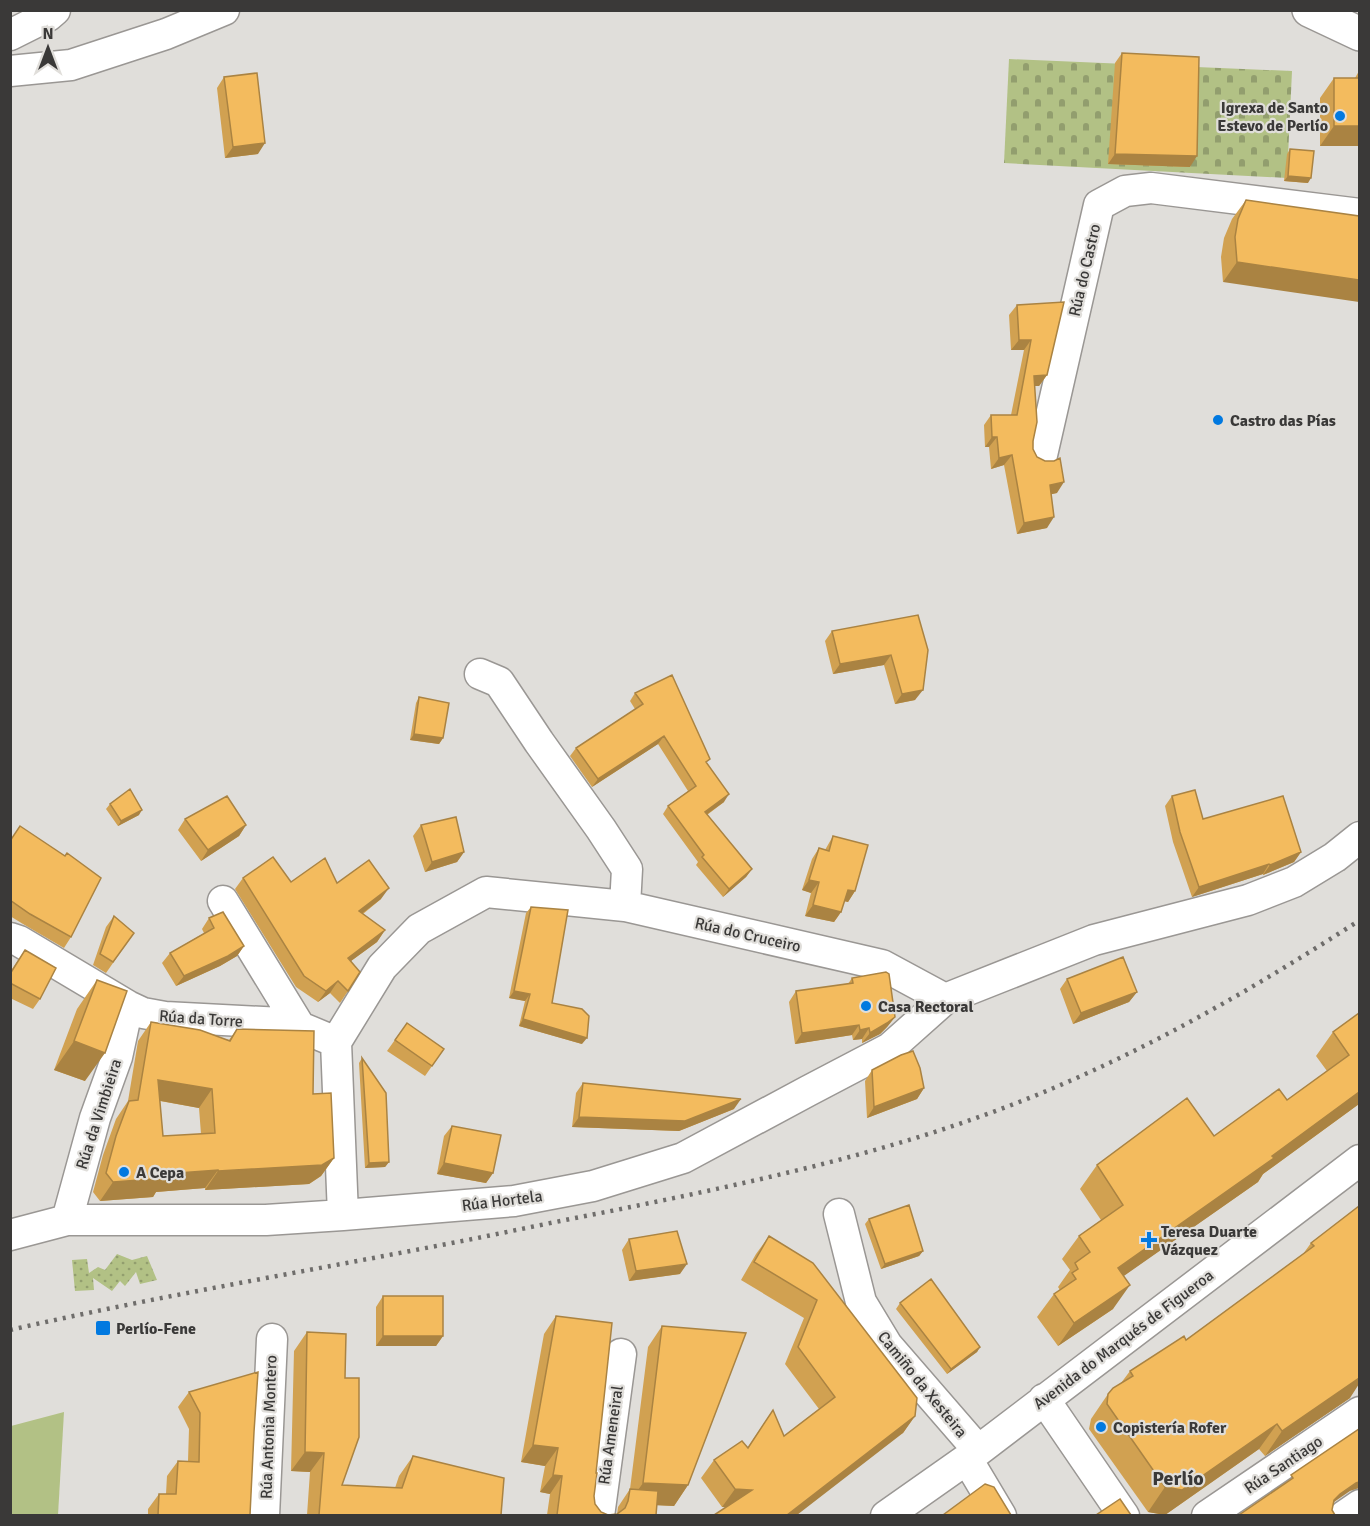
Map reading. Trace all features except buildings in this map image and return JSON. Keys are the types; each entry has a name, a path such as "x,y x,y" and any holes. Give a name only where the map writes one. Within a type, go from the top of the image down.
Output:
{"highway":[{"path":"1309,10 1359,34"}],"street":[{"path":"10,34 48,16 55,10"},
{"path":"10,71 71,64 166,34 224,10"},
{"name":"Rúa do Castro","path":"1042,455 1099,205 1125,191 1151,188 1359,214"},
{"path":"480,674 499,682 627,869 625,906"},
{"path":"945,999 1094,940 1248,900 1285,886 1335,857 1359,837"},
{"name":"Rúa do Cruceiro","path":"336,1042 382,967 419,928 486,892 625,906 882,965 945,999"},
{"path":"223,901 300,1027"},
{"name":"Rúa da Torre","path":"10,938 19,941 128,1006 143,1012 165,1017 282,1023 300,1027 336,1042"},
{"name":"Rúa Hortela","path":"10,1235 67,1220 266,1220 514,1201 592,1186 683,1158 890,1048 945,999"},
{"name":"Rúa da Vimbieira","path":"67,1220 95,1118 117,1057 128,1006"},
{"path":"336,1042 343,1215"},
{"name":"Avenida do Marqués de Figueroa","path":"886,1515 973,1454 1359,1160"},
{"name":"Camiño da Xesteira","path":"839,1214 861,1302 887,1345 973,1454 1001,1515"},
{"name":"Rúa Antonia Montero","path":"264,1515 272,1339"},
{"name":"Rúa Ameneiral","path":"599,1515 621,1354"},
{"path":"1044,1399 1124,1515"},
{"name":"Rúa Santiago","path":"1207,1515 1359,1412"},
{"path":"1344,1515 1359,1505"}],"green space":[{"path":"1009,59 1292,71 1287,178 1004,163"},
{"path":"117,1254 132,1260 147,1256 157,1280 140,1284 136,1272 125,1286 120,1281 112,1291 93,1278 94,1290 75,1291 72,1260 87,1259 89,1273 98,1267 105,1270"},
{"path":"64,1412 58,1515 11,1515 11,1426"}],"railway":[{"path":"10,1330 709,1190 812,1167 914,1138 964,1122 1059,1086 1148,1044 1277,972 1360,920"}],"place":[{"name":"Igrexa de Santo Estevo de Perlío","path":"1340,116"},
{"name":"Castro das Pías","path":"1218,420"},
{"name":"Casa Rectoral","path":"866,1006"},
{"name":"A Cepa","path":"124,1172"},
{"name":"Teresa Duarte Vázquez","path":"1149,1240"},
{"name":"Perlío-Fene","path":"103,1328"},
{"name":"Copistería Rofer","path":"1101,1427"}],"district":[{"name":"Perlío","path":"1178,1478"}]}
